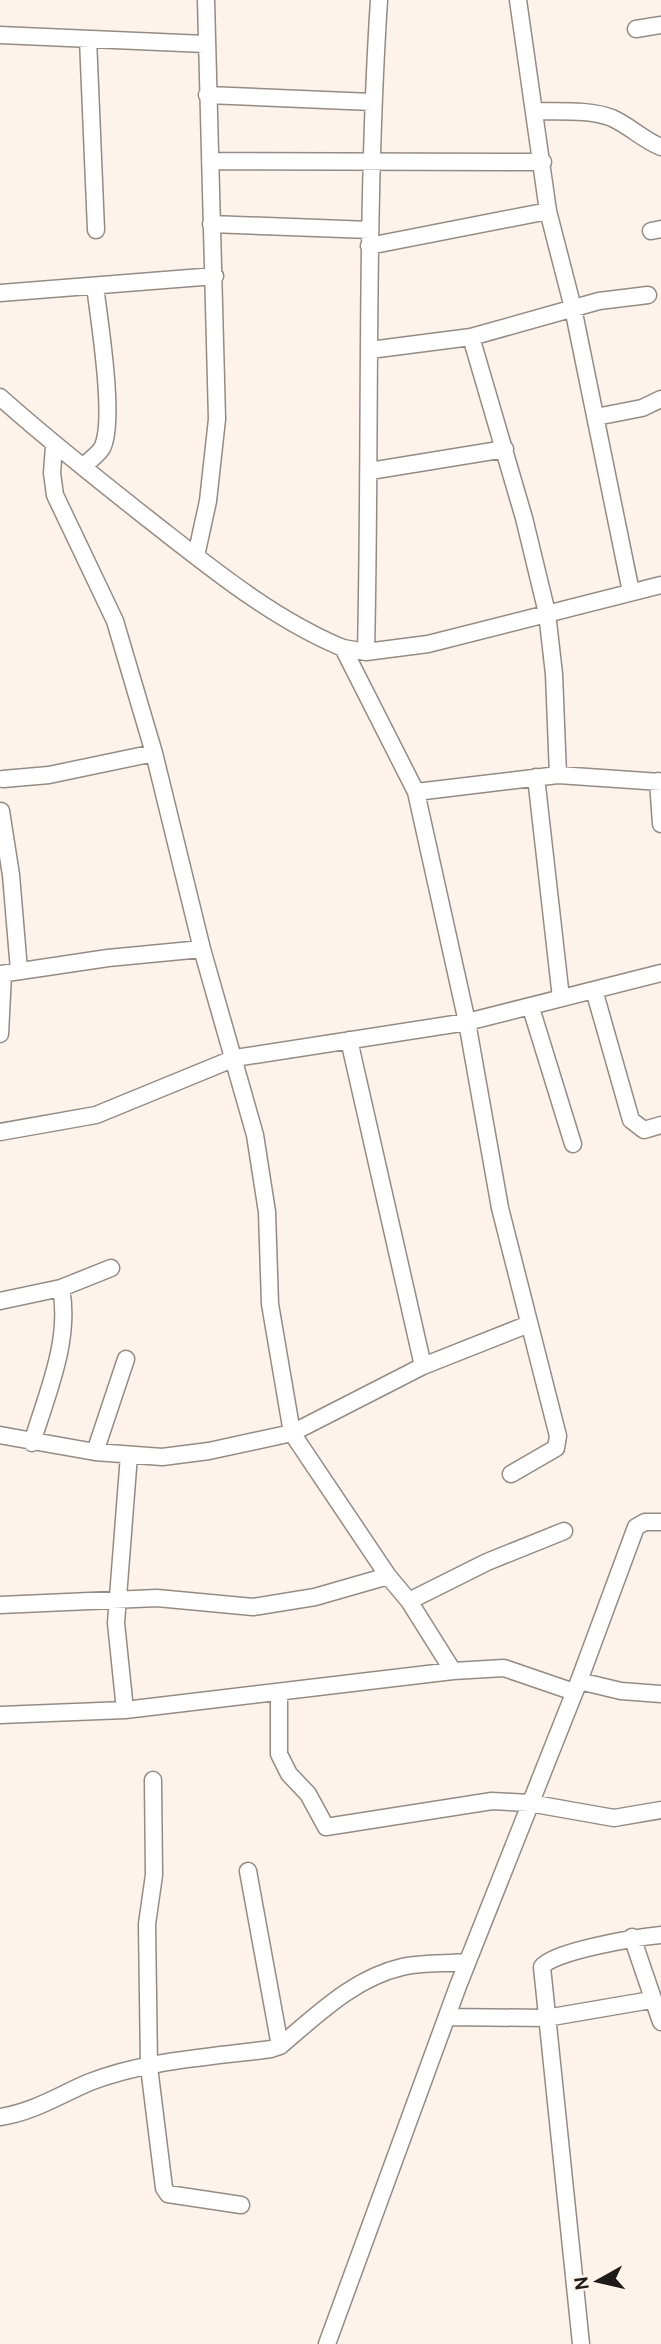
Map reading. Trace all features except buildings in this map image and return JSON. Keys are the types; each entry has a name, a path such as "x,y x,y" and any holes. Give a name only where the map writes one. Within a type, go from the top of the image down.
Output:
{"street":[{"path":"196,556 208,501 217,419 215,276 205,44 206,0"},
{"path":"366,652 372,102 379,0"},
{"path":"518,0 548,211 573,308 631,592"},
{"path":"636,29 661,25"},
{"path":"0,35 205,44"},
{"path":"88,39 96,230"},
{"path":"207,95 372,102"},
{"path":"534,111 587,113 612,118 647,142 661,147"},
{"path":"210,161 486,164 543,162"},
{"path":"211,224 370,238 548,211"},
{"path":"0,293 215,276"},
{"path":"83,467 102,448 106,435 104,356 96,286"},
{"path":"370,350 471,337 573,308 648,295"},
{"path":"471,337 505,449 547,613 554,674 558,775"},
{"path":"0,397 54,446 196,556 310,632 343,648 366,652 428,644 661,585"},
{"path":"596,417 642,408 661,399"},
{"path":"54,446 52,473 55,495 115,621 154,753 202,949 255,1135 267,1212 270,1304 292,1433 388,1576 409,1601 453,1671"},
{"path":"370,471 505,449"},
{"path":"343,648 391,750 416,792 467,1022 500,1208 558,1442 556,1448 511,1474"},
{"path":"3,779 49,775 154,753"},
{"path":"416,792 558,775 660,781 661,824"},
{"path":"536,777 561,998"},
{"path":"0,1034 7,973 6,876 1,811"},
{"path":"7,973 202,949"},
{"path":"0,1132 96,1115 235,1058 467,1022 661,973"},
{"path":"594,990 631,1120 644,1130 661,1125"},
{"path":"531,1008 573,1144"},
{"path":"349,1040 424,1366"},
{"path":"0,1301 61,1288 111,1268"},
{"path":"32,1443 63,1336 65,1313 61,1288"},
{"path":"0,1435 32,1443 95,1452 186,1455 292,1433 424,1366 529,1324"},
{"path":"95,1452 126,1359"},
{"path":"125,1710 116,1633 129,1455"},
{"path":"327,2344 467,1962 636,1527 645,1521 661,1522"},
{"path":"409,1601 487,1562 564,1531"},
{"path":"0,1605 171,1599 253,1607 315,1597 388,1576"},
{"path":"0,1715 125,1710 453,1671 504,1668 576,1686 661,1694"},
{"path":"279,1693 279,1754 289,1774 308,1794 326,1827 492,1801 529,1803 614,1818 661,1810"},
{"path":"153,1780 154,1875 147,1924 149,2067 164,2188 168,2194 241,2205"},
{"path":"248,1871 280,2046"},
{"path":"581,2344 542,1967 545,1962 632,1937 661,1935"},
{"path":"632,1937 651,2000 661,2022"},
{"path":"1,2112 51,2103 91,2082 149,2067 280,2046 341,1996 370,1980 402,1967 467,1962"},
{"path":"447,2017 546,2018 651,2000"}]}
